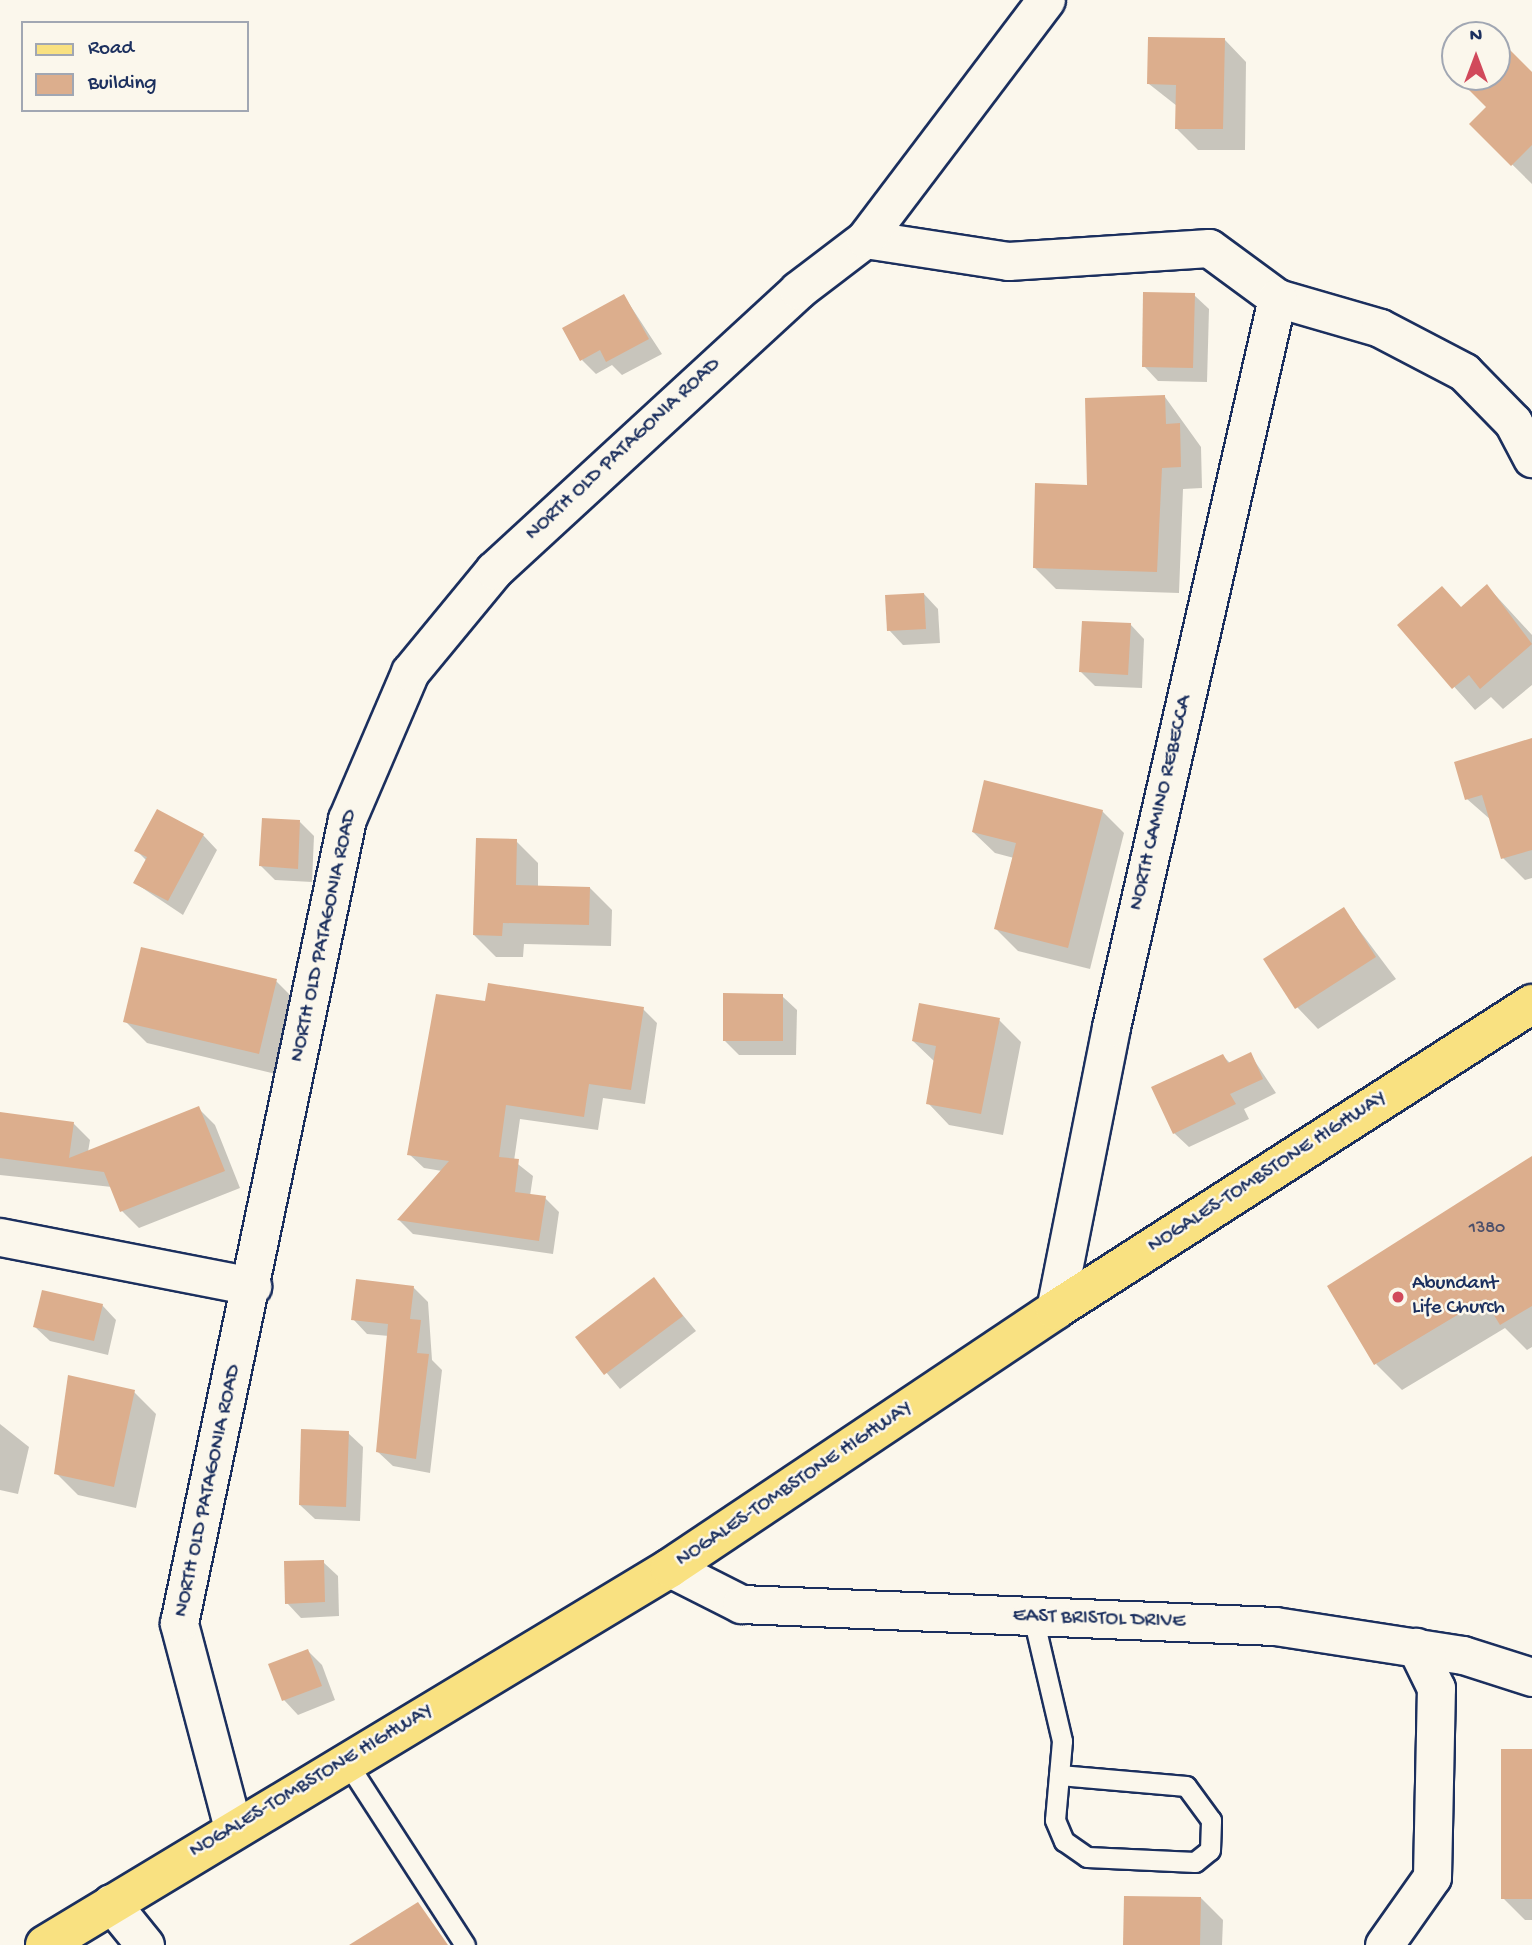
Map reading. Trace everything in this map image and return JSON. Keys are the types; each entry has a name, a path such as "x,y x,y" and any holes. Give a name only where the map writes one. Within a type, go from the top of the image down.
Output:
{"main road":[{"name":"NOGALES-TOMBSTONE HIGHWAY","path":"45,1945 233,1828 670,1568 1055,1310 1532,1004"}],"street":[{"name":"NORTH OLD PATAGONIA ROAD","path":"233,1828 179,1623 252,1286 347,819 410,672 494,570 798,290 865,239 1046,0"},
{"path":"865,239 1008,261 1209,248 1277,298 1380,328 1464,372 1513,422 1532,458"},
{"name":"NORTH CAMINO REBECCA","path":"1055,1310 1114,1014 1277,298"},
{"path":"0,1237 252,1286"},
{"name":"EAST BRISTOL DRIVE","path":"670,1568 741,1604 1275,1626 1416,1647 1532,1677"},
{"path":"1384,1945 1432,1877 1436,1688 1416,1647"},
{"path":"111,1903 145,1945"}],"lane":[{"path":"1032,1617 1062,1741 1055,1820 1064,1842 1087,1857 1195,1862 1210,1850 1211,1820 1186,1786 1059,1775"},
{"path":"346,1761 465,1945"}],"building":[{"path":"1148,37 1225,38 1223,129 1175,129 1176,85 1147,84"},
{"path":"1511,51 1532,72 1532,145 1511,166 1469,124 1486,107 1470,91 1511,91"},
{"path":"1143,292 1195,293 1193,368 1142,367"},
{"path":"624,294 649,339 606,362 600,350 580,361 562,328"},
{"path":"1165,395 1166,424 1180,423 1181,467 1162,468 1157,572 1033,568 1035,483 1087,485 1085,398"},
{"path":"1487,584 1532,644 1480,689 1469,675 1452,689 1397,625 1442,586 1461,607"},
{"path":"924,593 926,629 887,631 885,595"},
{"path":"1082,621 1131,623 1128,675 1079,672"},
{"path":"1532,738 1532,850 1501,859 1482,795 1465,800 1454,762"},
{"path":"984,780 1103,810 1068,948 994,929 1016,843 972,832"},
{"path":"157,809 204,834 168,901 133,883 147,857 134,851"},
{"path":"262,818 300,820 298,869 259,866"},
{"path":"476,838 517,839 516,885 590,887 589,925 503,923 502,936 473,935"},
{"path":"1344,907 1376,957 1295,1009 1263,959"},
{"path":"141,947 277,979 259,1054 123,1022"},
{"path":"488,983 644,1007 631,1090 589,1084 584,1117 506,1105 499,1157 519,1159 515,1192 546,1196 539,1241 397,1220 449,1161 407,1155 436,994 485,1001"},
{"path":"723,993 783,994 783,1041 723,1041"},
{"path":"919,1003 1000,1018 981,1114 926,1104 936,1046 912,1041"},
{"path":"1251,1052 1263,1079 1230,1094 1236,1104 1173,1134 1151,1087 1223,1054 1228,1063"},
{"path":"199,1106 225,1171 120,1212 104,1172 0,1158 0,1112 74,1122 69,1158"},
{"path":"1532,1156 1532,1306 1500,1325 1484,1299 1374,1365 1327,1286"},
{"path":"654,1277 683,1316 604,1375 575,1337"},
{"path":"356,1279 414,1286 410,1319 421,1320 417,1353 429,1354 416,1459 376,1452 388,1324 351,1320"},
{"path":"42,1290 103,1304 94,1341 33,1327"},
{"path":"68,1375 135,1390 114,1487 54,1474"},
{"path":"301,1429 349,1431 346,1507 299,1505"},
{"path":"324,1560 325,1602 285,1604 284,1561"},
{"path":"308,1649 322,1686 282,1701 268,1664"},
{"path":"1501,1749 1532,1749 1532,1899 1501,1899"},
{"path":"1124,1896 1201,1897 1200,1945 1123,1945"},
{"path":"418,1902 448,1945 349,1945"}],"place":[{"name":"Abundant Life Church","path":"1398,1297"}]}
